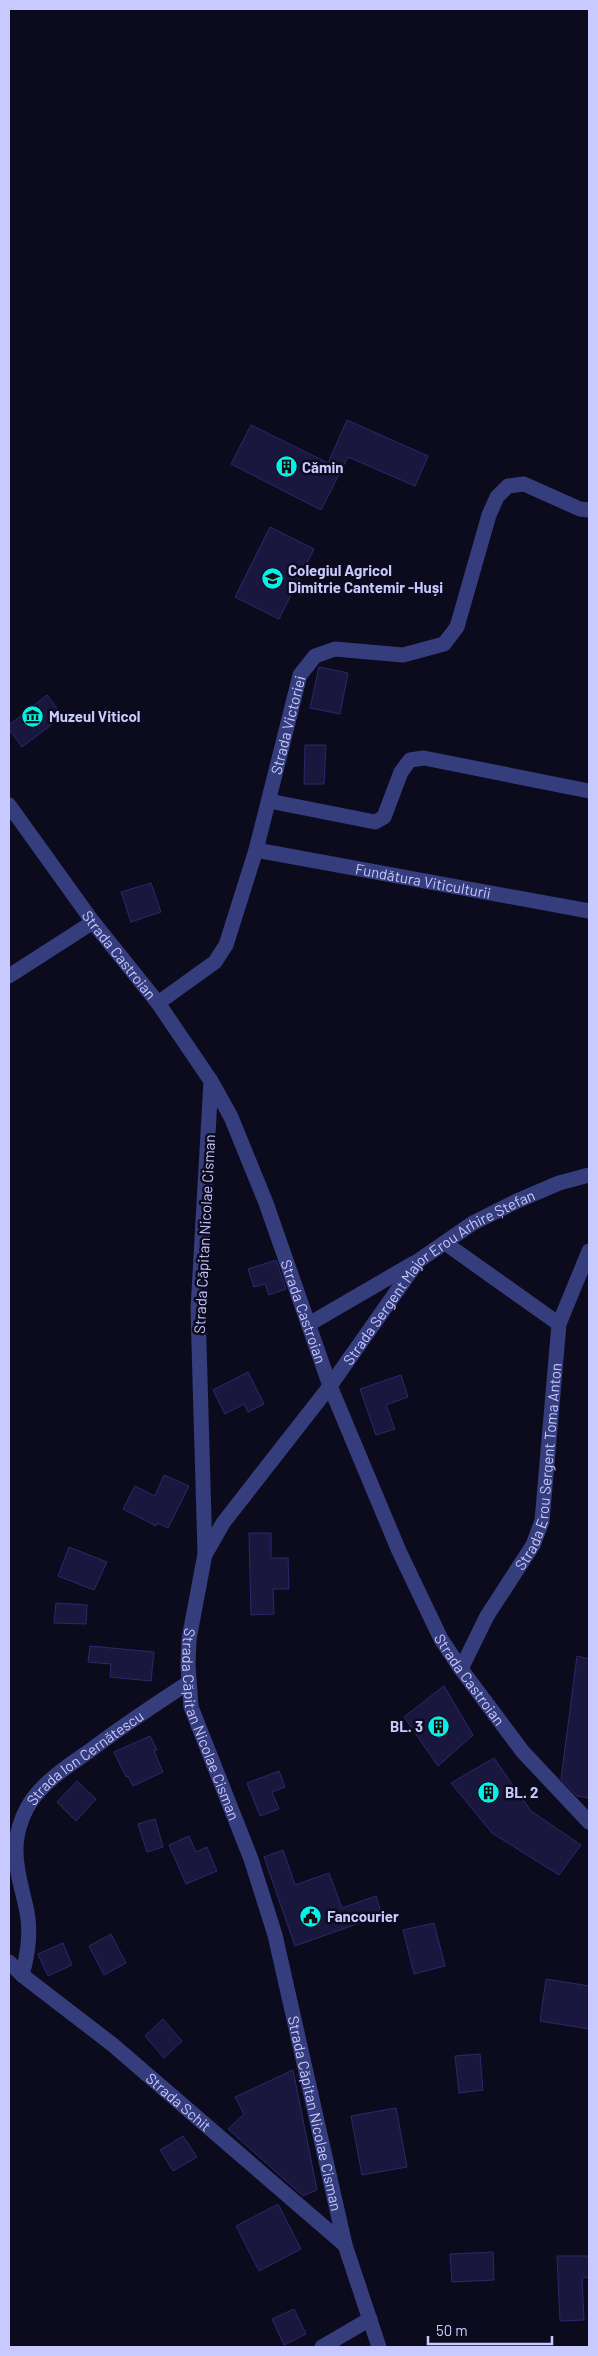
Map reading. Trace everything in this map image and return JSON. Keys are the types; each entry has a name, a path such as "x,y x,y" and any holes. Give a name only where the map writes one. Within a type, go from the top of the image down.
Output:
{"street":[{"name":"Strada Victoriei","path":"158,1003 215,962 226,945 256,850 300,675 315,656 336,650 403,655 444,644 457,627 496,498 508,486 524,484 580,509 589,510"},
{"path":"269,801 375,822 384,817 401,772 410,760 424,758 589,790"},
{"name":"Strada Castroian","path":"9,805 93,922 158,1003 211,1081 231,1117 257,1179 330,1386 399,1551 442,1639 461,1669 523,1752 589,1822"},
{"name":"Fundătura Viticulturii","path":"256,850 589,911"},
{"path":"9,976 93,922"},
{"name":"Strada Căpitan Nicolae Cisman","path":"211,1081 198,1309 205,1554 189,1640 188,1683 191,1707 251,1859 275,1935 345,2245 379,2347"},
{"name":"Strada Sergent Major Erou Arhire Ștefan","path":"205,1554 223,1523 330,1386 418,1262 473,1223 559,1183 589,1174"},
{"path":"445,1243 560,1324"},
{"name":"Strada Erou Sergent Toma Anton","path":"461,1669 487,1616 533,1545 542,1521 560,1324 570,1293 589,1251"},
{"path":"309,1324 418,1262"},
{"name":"Strada Ion Cernătescu","path":"22,1976 28,1956 29,1932 17,1870 16,1848 20,1825 27,1808 61,1771 130,1720 188,1683"},
{"name":"Strada Schit","path":"9,1962 22,1976 113,2045 345,2245"},
{"path":"322,2347 370,2319"}],"building":[{"path":"347,420 428,456 415,486 348,457 321,510 231,464 251,425 328,463"},
{"path":"270,527 314,549 279,619 235,597"},
{"path":"319,667 348,673 340,714 310,708"},
{"path":"47,695 63,716 22,747 9,729 9,725"},
{"path":"305,745 326,745 324,784 304,784"},
{"path":"151,883 161,912 131,922 121,892"},
{"path":"276,1260 286,1289 269,1295 265,1284 254,1287 248,1269"},
{"path":"248,1372 264,1404 248,1412 244,1404 225,1414 213,1390"},
{"path":"401,1375 408,1397 386,1405 395,1429 376,1435 360,1389"},
{"path":"164,1475 189,1486 168,1528 157,1523 156,1526 123,1509 135,1486 155,1496"},
{"path":"249,1533 271,1533 271,1558 288,1558 289,1589 273,1589 274,1614 251,1615"},
{"path":"69,1547 107,1562 94,1590 58,1576"},
{"path":"56,1603 87,1605 86,1624 54,1623"},
{"path":"90,1646 154,1652 151,1681 110,1677 111,1664 88,1662"},
{"path":"577,1656 589,1659 589,1798 577,1796 561,1779"},
{"name":"BL. 3","path":"444,1686 473,1735 438,1766 404,1717"},
{"path":"150,1736 157,1750 154,1751 163,1772 133,1786 128,1776 126,1777 114,1752"},
{"path":"494,1758 531,1811 581,1845 559,1875 492,1833 451,1783"},
{"path":"279,1771 285,1787 272,1792 279,1809 260,1816 247,1783"},
{"path":"77,1781 96,1799 76,1821 57,1802"},
{"path":"155,1819 163,1847 147,1852 138,1824"},
{"path":"189,1836 196,1852 207,1847 217,1871 186,1884 169,1845"},
{"path":"283,1850 295,1885 329,1873 342,1908 376,1896 382,1915 295,1946 264,1857"},
{"path":"434,1923 445,1966 414,1974 403,1930"},
{"path":"111,1934 126,1963 104,1975 89,1946"},
{"path":"63,1943 72,1965 48,1976 38,1954"},
{"path":"546,1979 589,1986 589,2029 540,2021"},
{"path":"163,2019 182,2041 164,2058 145,2036"},
{"path":"480,2054 483,2090 459,2093 455,2056"},
{"path":"293,2070 317,2190 303,2196 228,2129 244,2114 235,2097"},
{"path":"396,2108 407,2167 362,2175 351,2116"},
{"path":"183,2136 197,2157 173,2171 160,2150"},
{"path":"278,2204 301,2249 259,2271 236,2226"},
{"path":"493,2252 494,2280 452,2282 450,2254"},
{"path":"557,2256 589,2256 589,2277 582,2278 584,2320 560,2321"},
{"path":"294,2309 306,2334 284,2345 272,2319"}],"place":[{"name":"Cămin","path":"286,467"},
{"name":"Colegiul Agricol Dimitrie Cantemir -Huși","path":"272,579"},
{"name":"Muzeul Viticol","path":"33,716"},
{"name":"BL. 3","path":"439,1726"},
{"name":"BL. 2","path":"489,1792"},
{"name":"Fancourier","path":"311,1916"}]}
